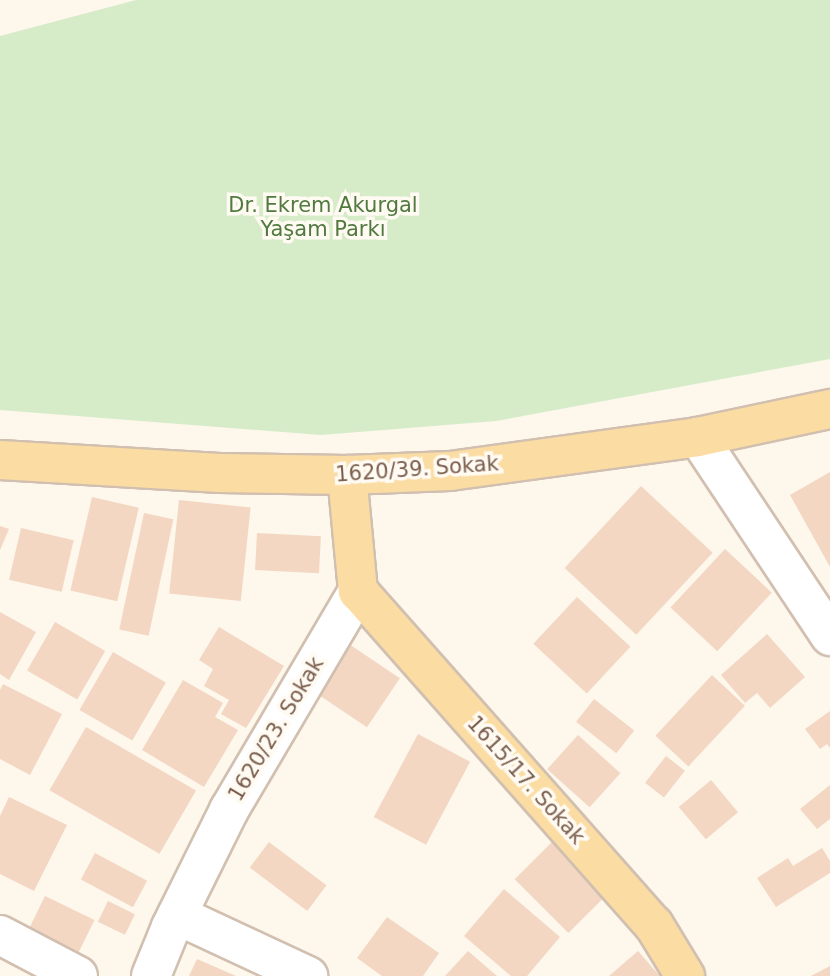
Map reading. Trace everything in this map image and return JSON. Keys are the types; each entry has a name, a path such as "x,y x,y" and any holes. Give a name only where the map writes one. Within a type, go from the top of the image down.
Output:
{"main road":[{"name":"1620/39. Sokak","path":"0,460 220,473 348,475 450,471 698,437 830,409"},
{"path":"348,475 358,591"},
{"name":"1615/17. Sokak","path":"358,591 654,925 685,976"}],"street":[{"path":"698,437 830,636"},
{"name":"1620/23. Sokak","path":"151,976 177,915 229,810 358,591"},
{"path":"177,915 308,976"},
{"path":"0,935 78,976"}],"green space":[{"name":"Dr. Ekrem Akurgal Yaşam Parkı","path":"136,0 830,0 830,359 496,421 321,435 0,410 0,36"}],"building":[{"path":"830,472 830,567 790,495"},
{"path":"641,486 713,553 636,635 565,568"},
{"path":"92,497 139,508 117,601 70,591"},
{"path":"179,500 251,508 241,601 169,593"},
{"path":"144,513 173,519 149,636 119,629"},
{"path":"0,526 9,529 0,550"},
{"path":"21,528 74,540 62,592 9,580"},
{"path":"257,533 321,536 319,573 255,570"},
{"path":"725,549 772,593 717,651 670,608"},
{"path":"577,597 630,647 587,694 533,644"},
{"path":"0,612 36,632 9,680 0,674"},
{"path":"55,622 105,651 77,699 27,670"},
{"path":"219,627 284,666 246,728 221,714 229,700 204,686 213,669 199,660"},
{"path":"767,634 805,677 770,708 757,693 745,703 721,675"},
{"path":"346,642 400,678 367,727 313,691"},
{"path":"113,652 166,682 132,741 80,710"},
{"path":"712,675 745,706 688,766 655,736"},
{"path":"183,680 223,703 215,717 238,730 204,787 142,750"},
{"path":"3,684 62,714 30,775 0,759 0,690"},
{"path":"594,699 634,730 616,753 576,722"},
{"path":"830,711 830,748 827,744 820,749 805,729"},
{"path":"86,727 196,790 159,854 50,790"},
{"path":"418,734 470,762 426,845 374,817"},
{"path":"578,735 620,773 590,807 547,769"},
{"path":"666,756 685,771 664,798 645,783"},
{"path":"711,780 738,812 706,839 679,807"},
{"path":"830,785 830,819 817,829 800,809"},
{"path":"9,797 67,825 34,891 0,874 0,816"},
{"path":"555,839 609,893 568,933 515,879"},
{"path":"269,842 327,885 307,911 250,868"},
{"path":"822,848 830,861 830,873 776,907 757,878 788,858 793,866"},
{"path":"95,853 147,881 133,907 81,879"},
{"path":"504,889 560,937 527,976 511,976 464,936"},
{"path":"45,896 94,920 77,956 27,932"},
{"path":"108,901 135,914 125,935 98,922"},
{"path":"387,917 439,953 423,976 382,976 357,958"},
{"path":"468,951 497,976 445,976"},
{"path":"638,951 660,976 609,976"},
{"path":"197,959 236,976 189,976"},
{"path":"830,966 830,976 811,976"}]}
